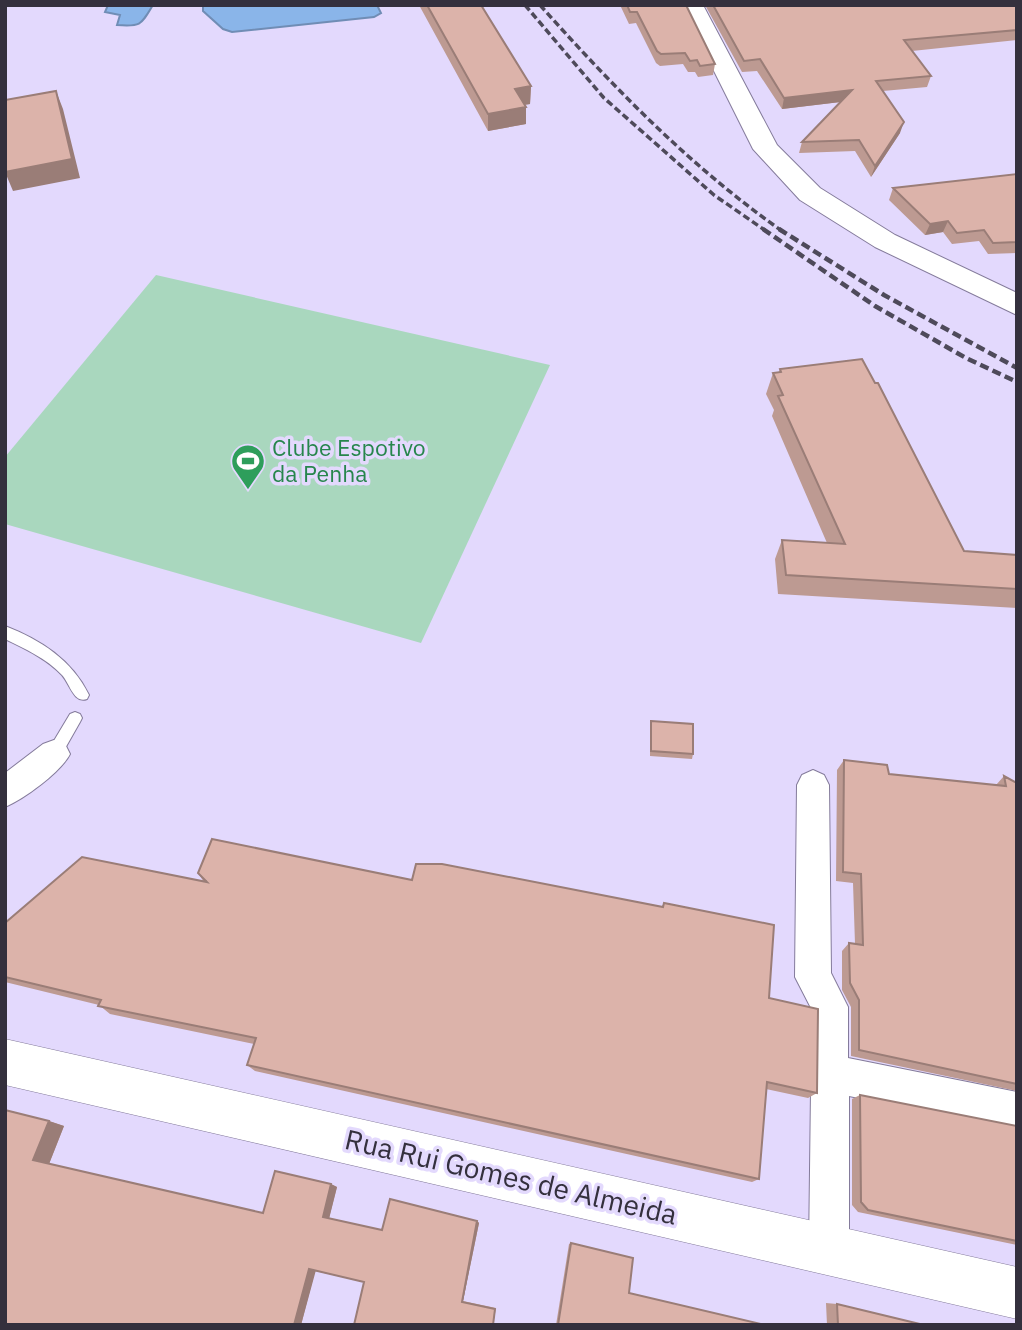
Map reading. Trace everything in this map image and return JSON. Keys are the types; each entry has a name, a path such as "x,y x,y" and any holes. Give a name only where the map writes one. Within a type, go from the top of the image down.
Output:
{"main road":[{"path":"692,5 766,149 810,194 885,241 1017,305"}],"street":[{"path":"5,792 54,754"},
{"path":"813,785 813,977 830,1007 829,1250"},
{"name":"Rua Rui Gomes de Almeida","path":"5,1062 1017,1293"},
{"path":"830,1073 1017,1111"}],"lane":[{"path":"5,632 62,664 76,680 82,695"},
{"path":"54,754 75,718"}],"green space":[{"name":"Clube Espotivo da Penha","path":"156,275 550,365 421,643 5,524 5,457"}],"water":[{"path":"108,5 153,5 140,23 125,26 117,25 120,15 105,12"},
{"path":"203,5 377,5 381,13 374,17 232,32 223,29 203,11"}],"building":[{"path":"427,5 481,5 531,86 515,89 526,107 488,114"},
{"path":"627,5 686,5 715,64 700,66 697,60 690,61 685,53 661,54 637,12 630,12"},
{"path":"713,5 1017,5 1017,30 904,40 931,76 876,81 904,122 875,166 859,140 802,142 852,90 784,98 760,59 744,61"},
{"path":"56,91 72,159 5,172 5,100"},
{"path":"1017,174 1017,242 993,243 984,230 957,233 948,221 930,224 893,188"},
{"path":"862,359 875,383 878,383 964,551 1017,555 1017,589 786,575 782,540 845,544 778,396 783,395 773,373 781,372 780,369"},
{"path":"651,721 693,724 693,754 651,751"},
{"path":"844,760 887,765 889,774 1006,786 1004,776 1017,783 1017,1084 859,1050 859,1000 850,983 849,943 863,945 861,874 843,872"},
{"path":"212,839 412,880 416,864 442,864 663,907 664,903 774,925 769,998 818,1009 817,1093 767,1082 759,1179 247,1065 256,1038 98,1006 101,1000 5,977 5,923 82,857 207,882 198,873"},
{"path":"860,1095 1017,1126 1017,1241 868,1210 861,1202"},
{"path":"5,1110 49,1121 33,1160 263,1213 275,1171 331,1184 323,1217 382,1230 390,1199 477,1221 462,1302 495,1309 493,1325 354,1325 364,1282 309,1269 294,1325 5,1325"},
{"path":"571,1243 633,1258 629,1293 765,1325 558,1325"},
{"path":"837,1304 924,1325 838,1325"}],"railway":[{"path":"525,5 604,98 714,195 766,231"},
{"path":"540,5 655,125 716,180 781,230"},
{"path":"763,229 875,306 966,358 1017,382"},
{"path":"781,230 884,295 1017,368"}],"place":[{"name":"Clube Espotivo da Penha","path":"248,491"}]}
